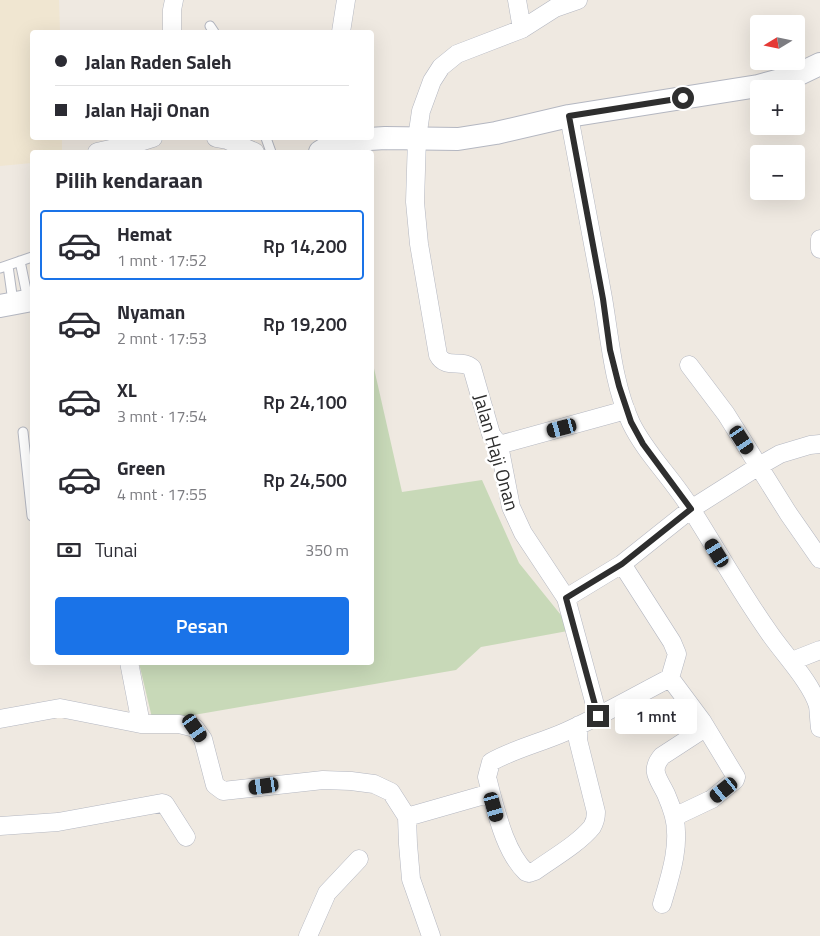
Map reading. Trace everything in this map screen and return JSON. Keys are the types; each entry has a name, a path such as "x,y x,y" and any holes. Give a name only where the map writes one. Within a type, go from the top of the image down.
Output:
{"street":[{"path":"172,30 174,0"},
{"path":"341,30 346,0"},
{"path":"517,0 522,28"},
{"path":"417,138 421,112 432,81 441,66 457,54 522,28 555,8 578,0"},
{"path":"374,139 458,139 496,133 569,116 758,86 795,76 820,64"},
{"path":"569,116 603,299 610,350 626,410 643,444 691,509 769,633 792,661 817,704 820,728"},
{"name":"Jalan Haji Onan","path":"417,138 414,202 419,244 438,355 448,364 464,364 472,368 491,434 499,445 511,507 522,532 566,598 598,716"},
{"path":"106,150 147,140"},
{"path":"227,140 250,150"},
{"path":"325,146 346,140"},
{"path":"820,239 820,249"},
{"path":"689,365 726,414 820,559"},
{"path":"499,445 626,410"},
{"path":"566,598 622,564 691,509 759,466 780,454 810,444 820,444"},
{"path":"579,726 578,740 596,812 596,819 592,827 570,846 535,871 526,872 514,858 498,821 487,777 491,762 510,752 579,726 670,678 675,664 676,654 672,642 622,564"},
{"path":"792,661 820,650"},
{"path":"130,665 141,724"},
{"path":"670,678 734,772 736,779 712,799 674,817"},
{"path":"0,719 60,708 141,724 179,724 195,728 203,739 212,780 215,785 224,791 324,780 374,784 391,792 408,817 411,879 431,936"},
{"path":"662,904 676,844 674,817 666,794 655,772 656,762 662,756 705,728"},
{"path":"408,817 490,794"},
{"path":"0,826 58,822 162,803 165,804 186,837"},
{"path":"308,936 327,893 359,859"}],"lane":[{"path":"19,303 4,267 30,258"},
{"path":"19,303 20,261"},
{"path":"23,432 30,497"}],"shaded area":[{"path":"0,0 59,0 60,30 30,30 30,140 62,140 62,150 30,150 30,163 0,166"}],"green space":[{"path":"374,368 402,492 482,480 519,563 573,630 481,647 456,670 153,722 139,665 374,665"}],"route":[{"path":"598,716 566,598 622,564 691,509 670,478 643,444 631,422 619,386 610,350 603,299 569,116 683,98"}]}
